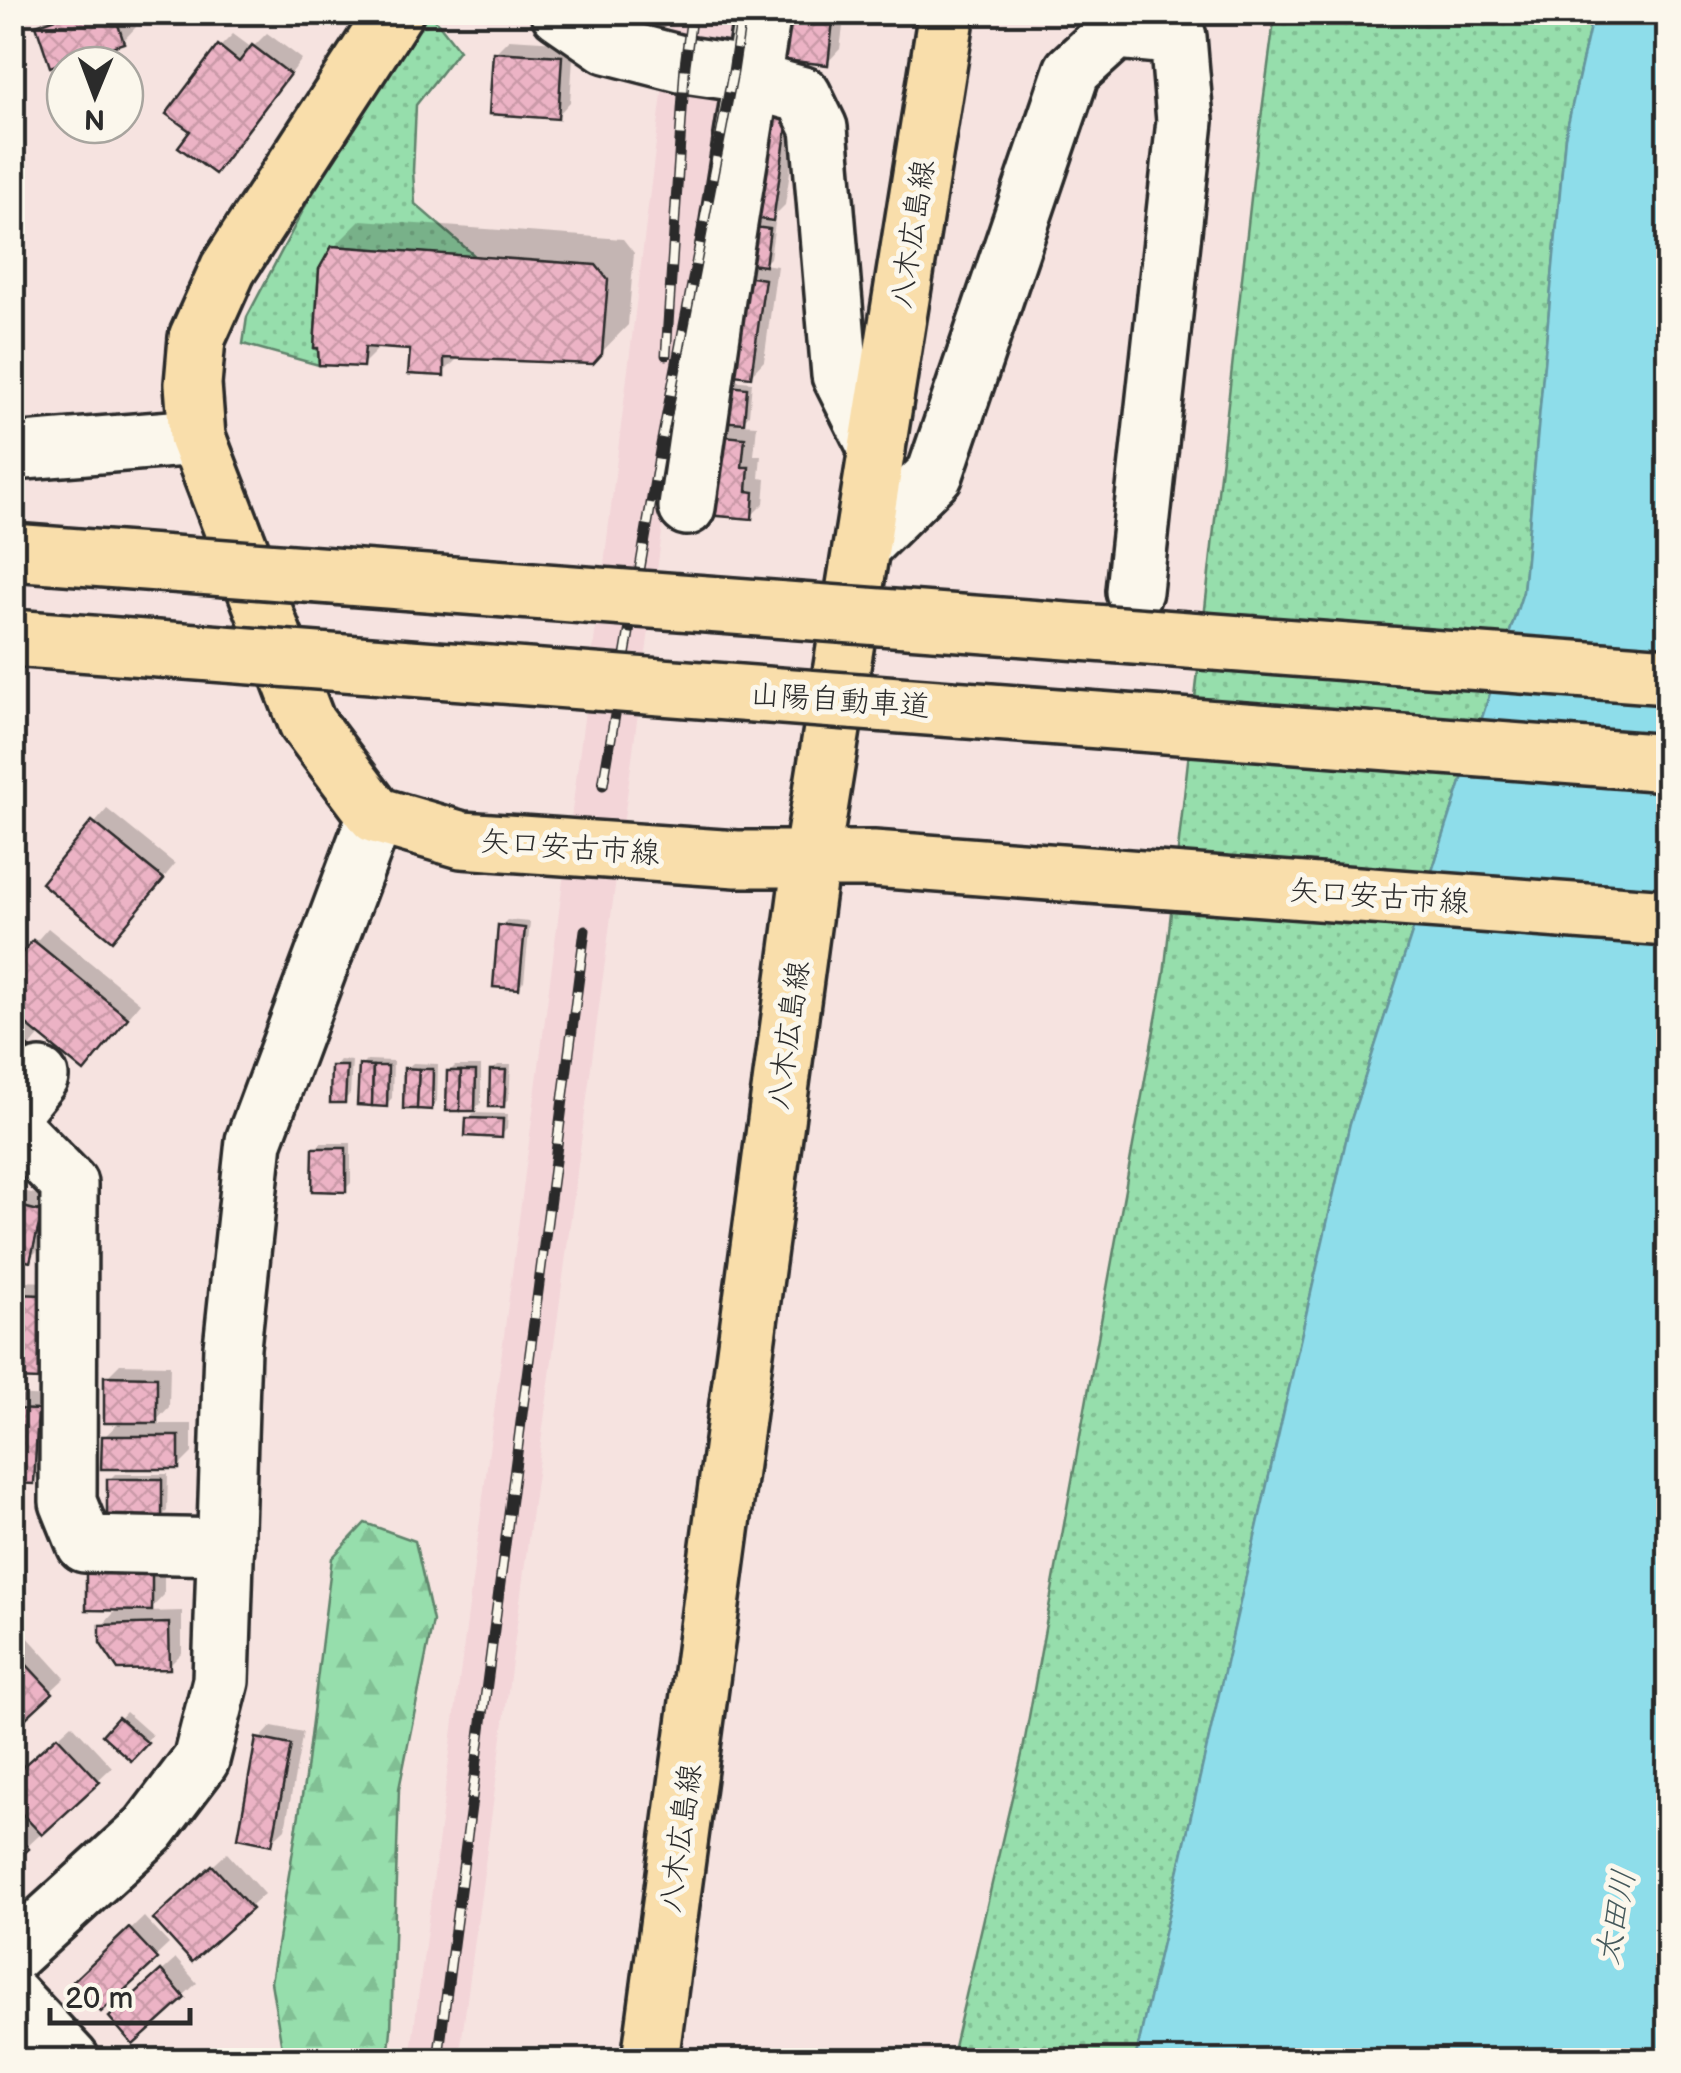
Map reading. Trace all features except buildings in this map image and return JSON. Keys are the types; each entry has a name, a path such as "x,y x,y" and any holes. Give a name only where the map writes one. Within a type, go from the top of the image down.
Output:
{"main road":[{"path":"376,815 306,724 197,437 193,384 197,338 228,269 395,12"},
{"name":"八木広島線","path":"650,2060 811,860 947,12"},
{"path":"12,552 1668,676"},
{"name":"山陽自動車道","path":"12,638 1668,763"},
{"name":"矢口安古市線","path":"376,815 462,840 737,859 873,859 1668,918"}],"street":[{"path":"559,12 607,45 685,65 733,72 803,95 819,128 840,375 877,449"},
{"path":"687,507 762,12"},
{"path":"862,546 935,474 1072,71 1116,31 1178,37 1184,121 1134,590"},
{"path":"12,452 197,437"},
{"path":"12,1954 149,1829 201,1760 222,1682 232,1347 254,1141 376,815"},
{"path":"12,1126 69,1184 68,1502 84,1544 226,1547"},
{"path":"12,1997 71,2060"}],"shaded area":[{"path":"672,13 750,13 665,510 459,2060 410,2060 603,572"}],"green space":[{"path":"430,13 459,50 416,105 415,204 476,257 332,246 319,269 314,348 319,365 243,344 247,317 329,161 384,73"},
{"path":"1275,13 1593,13 1565,137 1523,592 1350,1123 1135,2060 951,2060 1023,1750 1164,975"},
{"path":"365,1523 415,1541 433,1621 399,1789 388,2060 284,2060 271,1982 305,1778 332,1558"}],"water":[{"name":"太田川","path":"1593,13 1668,13 1668,2060 1135,2060 1350,1123 1523,592 1565,137"}],"railway":[{"path":"666,355 692,12"},
{"path":"603,785 661,445 742,12"},
{"path":"438,2060 585,930"}]}
